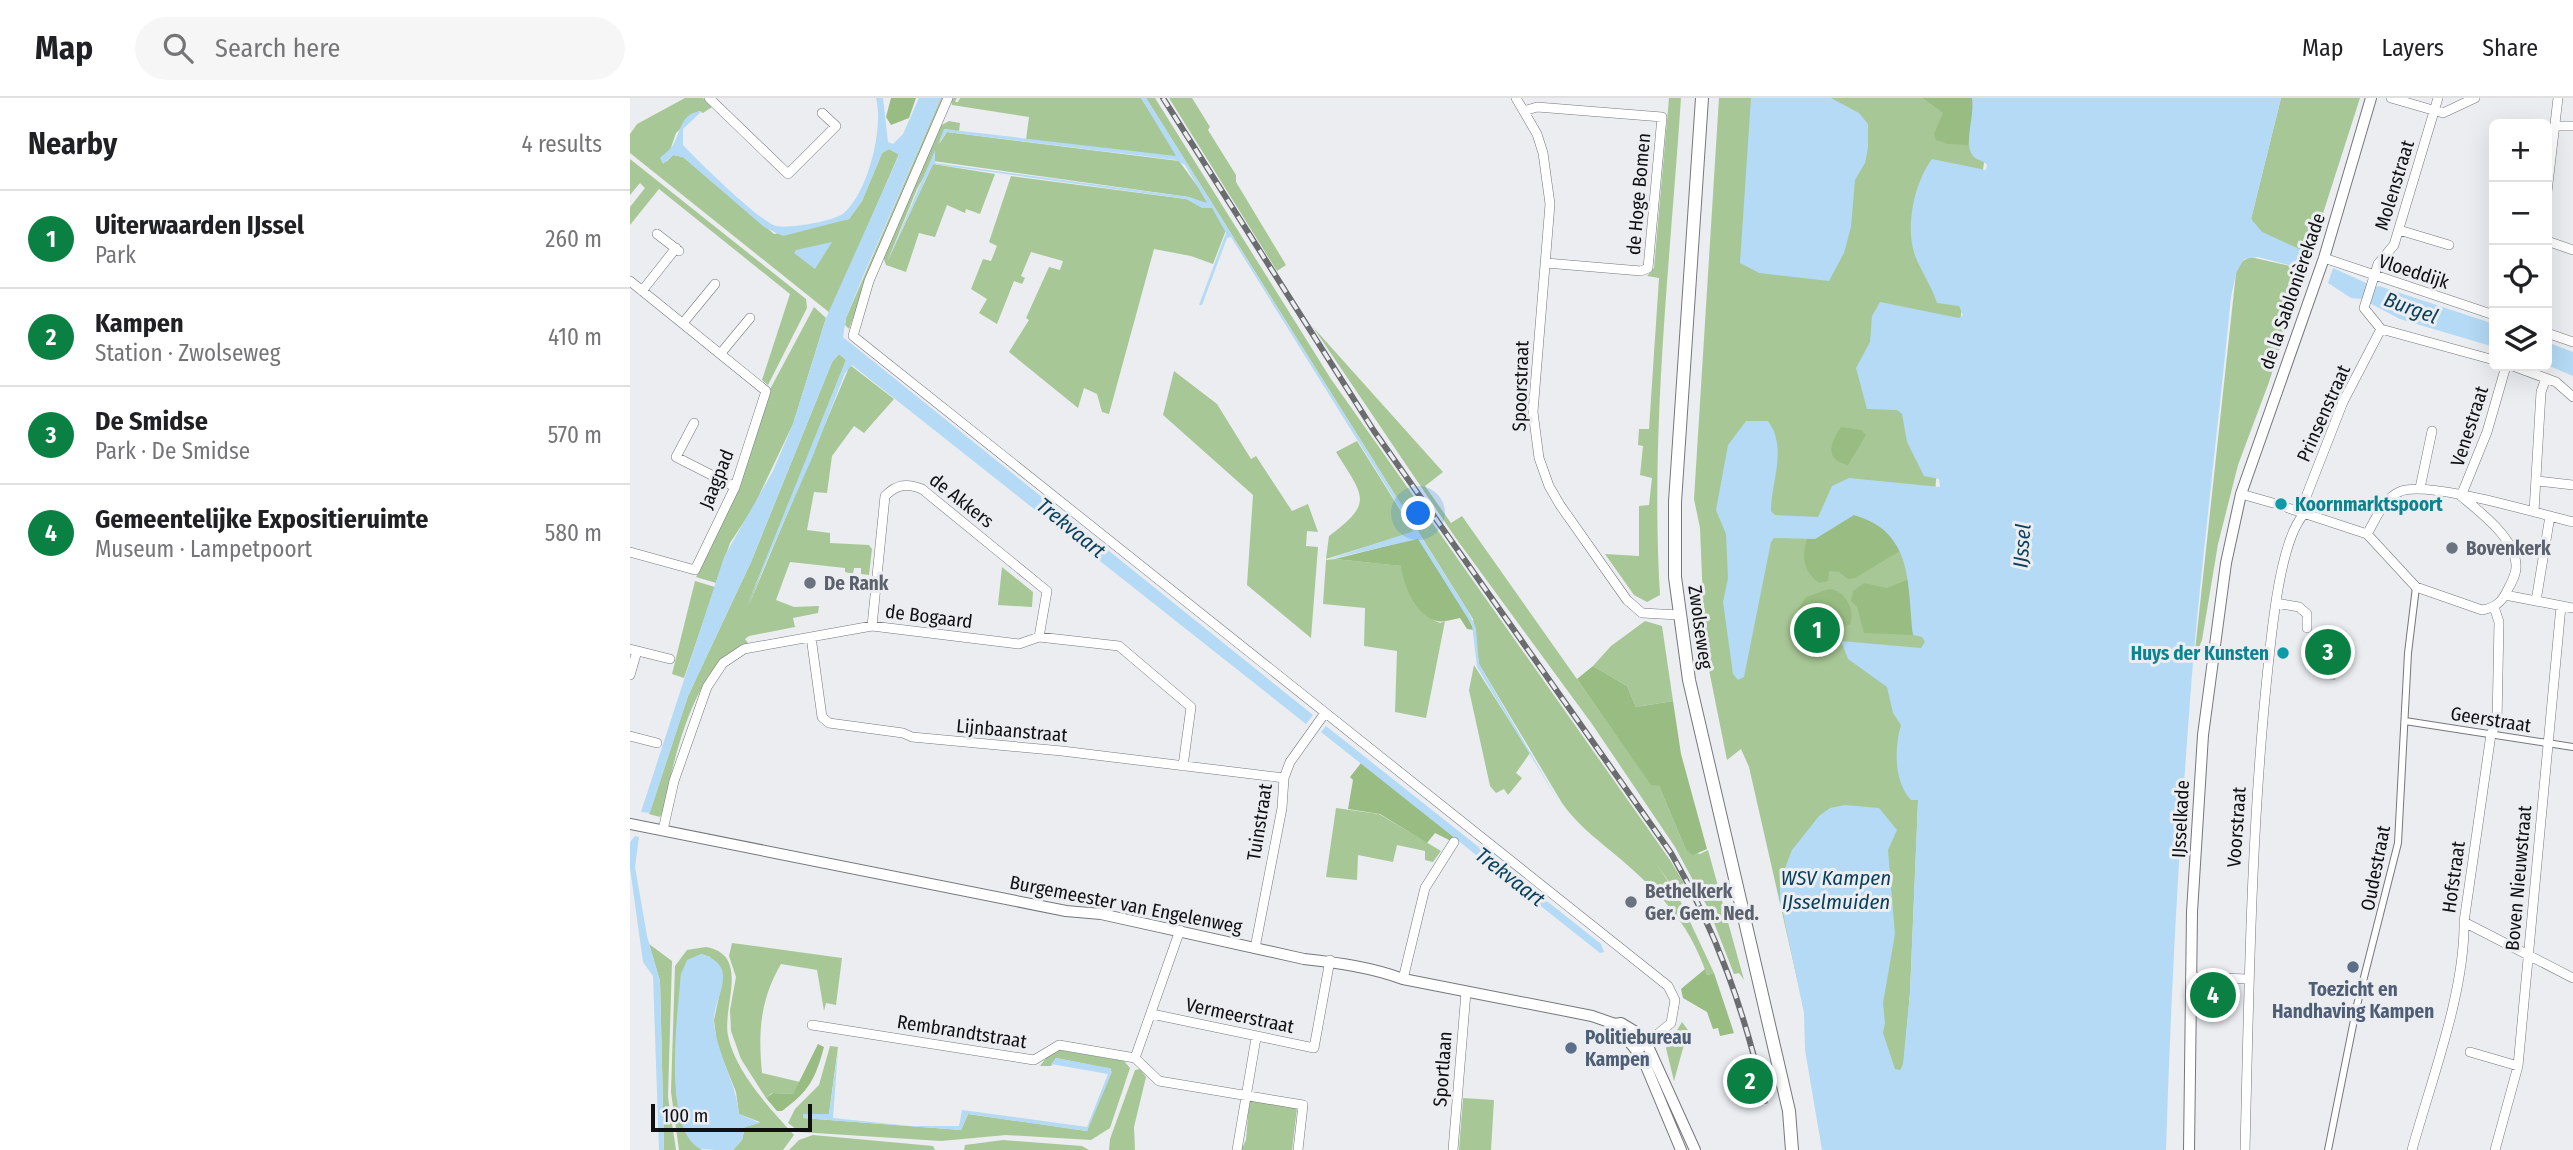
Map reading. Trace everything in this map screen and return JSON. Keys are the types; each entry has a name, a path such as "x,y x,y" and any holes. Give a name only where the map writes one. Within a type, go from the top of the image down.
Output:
{"main road":[{"name":"Zwolseweg","path":"1702,98 1675,502 1675,577 1692,693 1789,1111 1792,1150"}],"street":[{"path":"709,98 788,174 836,126 822,113"},
{"path":"948,98 859,307 853,336 1668,986 1675,1000 1671,1023 1642,1047"},
{"name":"Spoorstraat","path":"1516,98 1537,134 1548,173 1550,204 1533,412 1534,437 1549,486 1627,600 1642,613 1679,615"},
{"name":"de la Sablonièrekade","path":"2241,494 2323,258 2371,98"},
{"path":"2391,98 2443,113 2475,98"},
{"name":"Molenstraat","path":"2381,329 2364,306 2378,264 2395,245 2438,98"},
{"path":"2548,182 2558,98"},
{"name":"de Hoge Bomen","path":"1524,111 1537,107 1662,117 1648,268 1641,271 1546,263"},
{"path":"2555,126 2573,127"},
{"path":"2399,230 2449,245"},
{"path":"642,290 678,250 657,234"},
{"path":"2552,243 2573,250"},
{"name":"Vloeddijk","path":"2323,258 2372,280 2489,314"},
{"name":"Jaagpad","path":"630,281 766,391 735,487 695,570 630,552"},
{"path":"683,323 716,284"},
{"path":"721,353 750,318"},
{"path":"2381,329 2489,359"},
{"name":"Prinsenstraat","path":"2304,514 2304,502 2343,402 2381,329"},
{"path":"2552,335 2573,342"},
{"name":"Venestraat","path":"2461,496 2482,445 2505,371"},
{"path":"2527,371 2567,389 2573,397"},
{"path":"2534,512 2541,392 2546,378"},
{"path":"694,423 676,457 735,487"},
{"path":"2420,488 2432,431"},
{"path":"2537,481 2573,485"},
{"name":"de Akkers","path":"872,626 885,496 894,487 911,484 922,489 1047,591 1039,637"},
{"path":"2367,534 2392,495 2406,489 2420,488 2474,497 2573,522"},
{"path":"2241,494 2273,503"},
{"name":"IJsselkade","path":"2189,1150 2191,977 2203,735 2217,621 2241,494"},
{"path":"2288,508 2367,534 2416,587 2482,610 2494,607 2505,595 2516,571 2512,550 2461,496"},
{"name":"Voorstraat","path":"2245,1150 2248,978 2258,766 2276,603 2296,524 2304,514"},
{"path":"2536,601 2550,516"},
{"name":"Oudestraat","path":"2328,1150 2357,1005 2398,843 2416,587"},
{"path":"2505,595 2573,608"},
{"path":"2276,603 2299,607 2307,614 2307,628"},
{"name":"Boven Nieuwstraat","path":"2496,1150 2518,1066 2561,606"},
{"name":"Hofstraat","path":"2413,1150 2447,1024 2464,942 2464,922 2491,734 2495,731 2498,708 2499,622 2494,607"},
{"name":"de Bogaard","path":"663,830 674,781 694,718 717,670 730,658 757,645 872,626 1019,645 1039,637 1119,646 1191,707 1183,766"},
{"name":"Lijnbaanstraat","path":"811,637 821,717 826,722 903,733 912,737 1284,778"},
{"path":"630,675 634,650 670,659"},
{"name":"Tuinstraat","path":"1255,948 1282,808 1284,778 1290,762 1325,713"},
{"name":"Geerstraat","path":"2405,721 2573,747"},
{"path":"630,736 657,743"},
{"name":"Burgemeester van Engelenweg","path":"630,824 1066,911 1090,912 1180,930 1329,965 1384,971 1403,979 1615,1024 1642,1047"},
{"path":"1403,979 1425,888 1454,842"},
{"path":"2464,922 2529,953 2573,978"},
{"path":"1180,930 1135,1058 1159,1081 1303,1105 1297,1150"},
{"name":"Vermeerstraat","path":"1152,1014 1244,1032 1256,1038 1314,1048 1329,965"},
{"path":"2191,977 2248,978"},
{"name":"Sportlaan","path":"1453,1150 1466,992"},
{"name":"Rembrandtstraat","path":"812,1025 1034,1060 1059,1045 1135,1058"},
{"path":"1237,1150 1256,1038"},
{"path":"1642,1047 1681,1150"},
{"path":"1642,1047 1695,1150"},
{"path":"2470,1052 2518,1066"}],"green space":[{"path":"685,98 703,98 712,107 703,113 699,111 676,133 666,162 673,155 683,157 774,234 849,219 862,201 882,153 889,149 899,154 830,313 630,153 630,134 637,124"},
{"path":"891,98 916,98 909,118 891,125 886,117"},
{"path":"941,98 946,98 867,280 849,329 845,325 846,318"},
{"path":"951,98 957,98 955,102 958,102 960,98 1141,98 1177,154 1175,157 1026,140 1029,117 952,105"},
{"path":"1146,98 1155,98 1331,379 1670,860 1684,883 1674,889 1655,862 1678,896 1714,973 1707,975 1690,937 1669,906 1643,879 1579,823 1562,803 1479,664 1473,619"},
{"path":"1169,98 1192,98 1236,175 1236,182 1286,265 1277,271"},
{"path":"1669,98 1681,98 1659,409 1660,595 1647,602 1634,595 1605,554 1639,556 1639,506 1649,505 1652,478 1640,475 1643,446 1638,445 1639,429 1649,429 1659,278 1647,276 1654,268"},
{"path":"1719,98 2005,98 1984,163 1936,480 1925,638 1910,993 1896,1150 1820,1120 1806,1018 1749,767 1741,749 1727,760 1705,650 1700,528 1694,499"},
{"path":"1923,98 1972,98 1974,117 1968,145 1936,140 1934,134 1943,113"},
{"path":"2281,98 2360,98 2269,382 2238,465 2218,544 2202,640 2194,660 2236,273 2241,262 2250,257 2299,268 2306,253 2261,232 2251,219"},
{"path":"949,121 960,123 959,132 945,129 939,144 947,132 1179,161 1209,202 1204,204 1189,197 933,161 917,189 887,262 933,164 995,174 980,214 966,209 965,213 947,205 935,237 919,233 906,272 886,265 883,256 940,126"},
{"path":"630,159 806,299 807,308 768,385 762,380 790,294 659,189 630,225 630,207 645,188 640,183 630,195"},
{"path":"1011,176 1186,199 1212,207 1226,230 1213,264 1191,256 1154,249 1109,414 1102,412 1097,394 1084,388 1078,408 1009,352 1029,320 1026,318 1049,267 1060,270 1063,261 1031,252 1021,276 1025,278 1022,284 1014,281 997,324 979,313 987,299 971,289 983,259 991,261 997,246 989,242"},
{"path":"814,307 826,318 793,424 753,508 730,543 716,583 696,577 738,489 768,393"},
{"path":"1313,327 1443,472 1425,486 1451,523 1462,516 1651,784 1659,786 1686,850 1700,854 1708,850 1744,980 1739,973 1734,974 1709,910 1675,847 1592,724 1455,537"},
{"path":"839,354 846,360 748,607 850,365 894,399 864,433 854,426 832,456 827,493 814,492 807,530 830,533 830,543 869,545 872,549 869,575 861,574 861,568 854,568 853,574 845,572 845,568 790,562 776,600 794,607 819,606 818,613 793,618 795,627 749,636 745,639 748,643 729,654 713,671 689,715 673,766 663,811 660,817 649,814 688,696 751,562 832,362"},
{"path":"1174,371 1217,404 1251,459 1256,456 1292,511 1308,504 1318,532 1307,531 1306,546 1318,547 1311,638 1247,585 1253,495 1163,415"},
{"path":"1841,427 1861,430 1866,435 1848,465 1835,459 1831,450"},
{"path":"1357,441 1414,532 1326,559 1329,536 1353,515 1359,506 1358,489 1336,452"},
{"path":"1854,515 1882,526 1900,551 1855,578 1848,579 1839,572 1829,571 1828,581 1819,583 1805,564 1807,539 1815,539"},
{"path":"1418,538 1474,630 1467,629 1460,618 1440,621 1423,613 1412,599 1401,566 1335,559"},
{"path":"1326,560 1402,566 1409,592 1418,607 1432,619 1440,623 1445,621 1426,718 1395,712 1397,651 1364,646 1365,608 1323,604"},
{"path":"1002,567 1033,592 1032,607 998,605"},
{"path":"1909,579 1913,635 1864,633 1857,607 1851,601 1853,591 1864,583 1887,588"},
{"path":"695,581 715,587 684,678 672,674"},
{"path":"1829,589 1840,593 1848,602 1852,613 1850,624 1837,630 1819,619 1800,621 1795,614 1806,597"},
{"path":"1645,621 1662,626 1673,701 1636,707 1627,686 1593,666 1611,646"},
{"path":"2319,639 2341,643 2335,680 2318,677 2320,664 2316,662"},
{"path":"1474,665 1530,753 1516,773 1522,778 1508,795 1504,789 1496,793 1490,786 1469,690"},
{"path":"1593,666 1627,686 1636,707 1673,701 1681,754 1707,849 1693,855 1686,850 1659,786 1651,785 1577,679"},
{"path":"1361,763 1454,837 1451,841 1435,833 1427,843 1380,814 1348,809 1353,780 1350,777"},
{"path":"1336,808 1379,814 1441,851 1433,862 1425,860 1425,851 1397,845 1393,862 1358,855 1357,880 1326,877"},
{"path":"732,943 842,958 836,1005 826,1003 824,1011 817,970 781,964 769,990 762,1017 762,1073 800,1082 793,1094 772,1093 766,1098 741,1059 731,1031 730,1010 736,977 729,956"},
{"path":"649,944 672,961 668,1097 676,1150 664,1150 660,981"},
{"path":"706,947 720,952 728,960 732,983 727,1024 732,1050 755,1089 794,1135 783,1150 733,1150 742,1140 745,1127 760,1122 739,1114 736,1092 717,1045 714,1020 722,983 710,957 701,954 681,974 676,1094 697,1146 702,1150 679,1150 671,1092 675,966 687,950"},
{"path":"1705,969 1707,975 1714,973 1734,1033 1720,1036 1718,1028 1713,1029 1707,1012 1683,998 1681,989"},
{"path":"1682,1022 1688,1030 1674,1081 1666,1048"},
{"path":"818,1044 824,1047 810,1084 791,1104 782,1111 777,1111 766,1098 773,1093 793,1094"},
{"path":"830,1046 838,1047 829,1114 803,1118 961,1130 968,1114 1087,1131 1111,1069 1056,1058 1051,1066 1040,1066 1046,1058 1059,1050 1124,1061 1130,1068 1110,1128 1091,1140 1006,1135 941,1141 800,1132 788,1123 795,1109 819,1085"},
{"path":"1140,1069 1146,1077 1134,1127 1135,1150 1109,1150 1110,1139 1135,1070"},
{"path":"1463,1098 1494,1100 1491,1150 1459,1150"},
{"path":"1253,1100 1297,1108 1292,1150 1241,1150 1246,1140 1249,1103"},
{"path":"813,1135 933,1146 935,1150 789,1150 799,1140"},
{"path":"1003,1140 1082,1146 1089,1150 964,1150 965,1145"}],"water":[{"name":"Trekvaart","path":"876,98 883,98 888,142 893,144 903,134 919,98 941,98 861,281 846,318 843,337 1313,715 1306,724 852,365 845,373 812,458 746,608 846,360 839,354 832,362 751,562 688,696 650,813 641,812 724,557 773,471 793,424 826,318 899,155 889,149 882,153 862,201 849,219 783,236 764,227 683,157 673,155 663,164 660,158 673,145 689,115 702,111 683,129 683,145 743,203 776,226 831,219 844,213 853,203 867,175 878,126"},
{"path":"1141,98 1146,98 1469,613 1476,628 1479,664 1560,804 1477,667 1472,625 1418,539 1326,560 1414,531 1231,237 1227,238 1202,305 1199,305 1226,233 1212,208 1202,208 1186,199 933,164 887,262 935,150 935,163 1189,197 1207,203 1185,165 1176,160 947,132 938,144 944,129 1176,156"},
{"path":"1751,98 1831,98 1859,113 1868,124 1868,148 1865,163 1855,180 1851,227 1844,253 1829,281 1759,273 1740,263"},
{"path":"1972,98 2281,98 2251,219 2262,232 2306,252 2300,268 2258,257 2244,259 2236,273 2231,297 2188,723 2173,967 2166,1150 1822,1150 1805,1050 1804,1013 1780,899 1780,881 1792,850 1819,816 1830,808 1845,805 1879,808 1897,830 1888,850 1895,934 1883,1003 1883,1033 1895,1069 1900,1070 1903,1064 1910,993 1918,800 1911,800 1901,784 1897,744 1901,725 1893,713 1887,687 1848,659 1841,641 1921,648 1925,642 1922,637 1913,635 1904,562 1888,534 1874,523 1854,515 1815,539 1774,538 1744,677 1738,680 1733,674 1723,602 1728,578 1726,534 1716,510 1728,445 1746,421 1768,421 1774,431 1778,454 1771,511 1775,515 1818,517 1832,486 1849,478 1940,487 1939,479 1924,476 1907,442 1902,414 1897,410 1867,409 1856,368 1870,342 1872,316 1880,302 1959,318 1963,315 1959,306 1937,303 1916,258 1911,220 1920,181 1932,159 1986,170 1987,165 1970,151"},
{"path":"832,242 815,269 794,253 796,250"},
{"name":"Burgel","path":"2333,268 2375,287 2379,286 2489,322 2489,346 2400,319 2362,299 2351,298 2328,283"},
{"path":"2552,344 2573,352 2573,376 2552,367"},
{"name":"Trekvaart","path":"1326,726 1601,944 1604,952 1600,953 1321,732"},
{"path":"635,836 639,837 635,867 647,936 660,981 664,1150 659,1150 653,976 643,962 630,868 630,842"},
{"path":"701,954 716,961 722,970 723,983 714,1024 739,1114 760,1123 745,1127 742,1140 733,1150 701,1149 689,1138 681,1119 676,1095 675,1040 681,974 687,960"},
{"path":"838,1050 833,1118 910,1126 959,1126 962,1110 1087,1127 1108,1074 1051,1064 1056,1058 1109,1068 1112,1072 1087,1131 968,1114 961,1130 803,1118 803,1114 829,1114"}],"railway":[{"path":"1163,98 1374,431 1671,853 1702,913 1728,974 1765,1101"}],"place":[{"name":"Koornmarktspoort","path":"2281,504"},
{"name":"Bovenkerk","path":"2452,548"},
{"name":"De Rank","path":"810,583"},
{"name":"Uiterwaarden IJssel","path":"1817,630"},
{"name":"De Smidse","path":"2328,652"},
{"name":"Huys der Kunsten","path":"2283,653"},
{"name":"Bethelkerk Ger. Gem. Ned.","path":"1631,902"},
{"name":"Toezicht en Handhaving Kampen","path":"2353,967"},
{"name":"Gemeentelijke Expositieruimte","path":"2213,995"},
{"name":"Politiebureau Kampen","path":"1571,1048"},
{"name":"Kampen","path":"1750,1081"}],"water label":[{"name":"IJssel","path":"2022,546"},
{"name":"WSV Kampen IJsselmuiden","path":"1836,890"}]}
